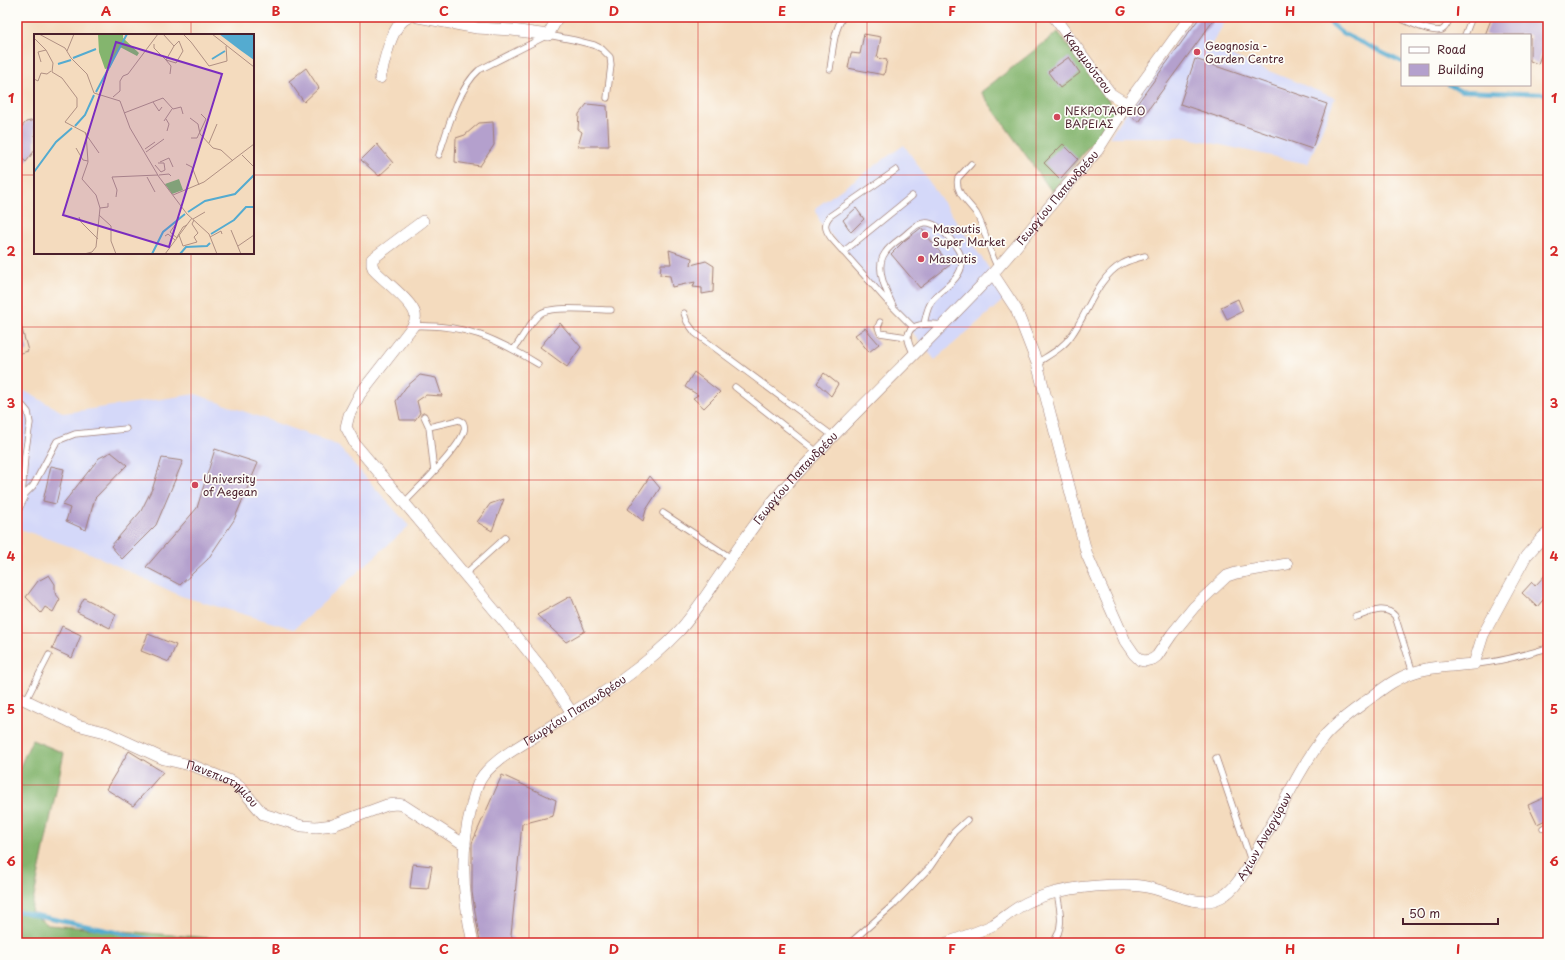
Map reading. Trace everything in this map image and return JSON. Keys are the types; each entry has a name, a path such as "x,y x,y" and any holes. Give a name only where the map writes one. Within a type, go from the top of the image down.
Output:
{"street":[{"path":"380,78 394,30 400,22 409,17"},
{"path":"418,17 478,28 512,30 548,35 558,17"},
{"name":"Καραμούτσου","path":"1054,17 1111,94 1127,104"},
{"name":"Γεωργίου Παπανδρέου","path":"473,943 465,899 465,845 474,795 479,782 486,772 500,760 618,682 648,659 679,631 753,526 779,494 817,452 995,271 1097,151 1127,104 1190,17"},
{"path":"422,221 374,257 372,261 374,270 406,300 414,311 416,320 413,326 360,394 347,421 349,434 355,444 466,574 547,675 572,712"},
{"path":"995,271 1016,309 1037,363 1086,555 1125,641 1134,654 1140,660 1150,660 1157,656 1172,634 1194,607 1227,576 1287,564"},
{"path":"1474,664 1483,634 1526,556 1548,533"},
{"name":"Αγίων Αναργύρων","path":"947,943 992,925 1026,903 1057,893 1083,888 1127,885 1152,888 1188,900 1208,901 1216,899 1231,890 1251,861 1302,768 1323,737 1332,728 1384,687 1413,673 1474,664"},
{"name":"Πανεπιστημίου","path":"21,698 77,725 105,732 164,759 194,766 232,782 241,788 263,814 302,826 316,827 333,825 388,805 403,805 465,845"}],"lane":[{"path":"830,69 835,39 843,17"},
{"path":"1397,17 1429,30 1437,31 1445,27 1450,17"},
{"path":"1465,34 1472,17"},
{"path":"439,155 448,126 466,85 473,75 478,70 548,35 594,45 606,52 610,57 611,64 607,98"},
{"path":"971,164 958,178 958,188 981,222 995,271"},
{"path":"896,170 830,216 826,221 825,228 827,233 913,327"},
{"path":"844,252 912,196"},
{"path":"894,308 885,286 881,270 883,255 888,248 918,225 928,222 938,226 958,249 962,262 961,269 957,276 933,300 924,324"},
{"path":"1037,363 1063,345 1070,338 1098,290 1113,270 1129,260 1145,256"},
{"path":"514,349 535,319 544,310 557,308 611,310"},
{"path":"684,313 690,327 699,337 833,436"},
{"path":"880,322 878,328 880,333 907,337"},
{"path":"914,354 908,344 907,337 913,327 924,324 943,325"},
{"path":"413,326 457,328 478,333 514,349 538,364"},
{"path":"735,386 817,452"},
{"path":"17,404 23,406 28,412 30,423 18,500"},
{"path":"424,416 429,427 434,472"},
{"path":"405,502 434,472 460,441 465,427 463,422 459,420 429,427"},
{"path":"18,500 33,486 57,441 75,434 126,429"},
{"path":"663,513 731,558"},
{"path":"466,574 505,538"},
{"path":"1356,616 1382,610 1391,612 1395,616 1413,673"},
{"name":"Αγίων Αναργύρων","path":"1474,664 1512,658 1548,648"},
{"path":"21,698 49,655"},
{"path":"1216,758 1251,861"},
{"path":"850,943 892,906 930,867 954,832 966,820"},
{"path":"1052,943 1058,934 1060,926 1057,893"}],"shaded area":[{"path":"1194,17 1228,17 1210,47 1335,98 1308,164 1184,137 1109,137"},
{"path":"904,145 1008,296 935,360 820,222 815,208"},
{"name":"University of Aegean","path":"17,390 23,390 64,413 196,394 337,445 409,526 294,629 181,596 92,554 17,528"}],"green space":[{"path":"1058,32 1092,76 1116,112 1052,192 981,92"},
{"path":"32,740 64,753 31,911 48,925 234,940 235,943 17,943 17,773"}],"building":[{"path":"1200,17 1216,17 1139,122 1129,115"},
{"path":"1492,17 1541,17 1548,19 1548,35 1538,64 1531,61 1531,34 1485,34"},
{"path":"864,34 881,37 877,58 887,60 884,75 848,68 851,53 860,54"},
{"path":"1069,57 1080,73 1060,88 1048,72"},
{"path":"1195,59 1327,104 1312,149 1180,104"},
{"path":"306,68 319,88 304,102 289,81"},
{"path":"587,104 607,106 609,146 578,146 582,132 578,129 579,114"},
{"path":"34,120 34,151 26,162 17,154 17,132 26,122"},
{"path":"493,122 494,145 480,166 455,162 456,138 465,135 479,123"},
{"path":"377,144 393,163 379,176 361,160"},
{"path":"1063,144 1078,159 1060,179 1044,163"},
{"path":"856,208 864,219 851,232 843,220"},
{"name":"Masoutis","path":"921,228 950,265 920,288 891,254 904,241"},
{"path":"669,250 692,258 691,265 706,261 714,266 713,292 702,294 702,288 693,287 695,282 672,287 670,276 660,275 661,264 671,264"},
{"path":"1238,299 1243,311 1227,319 1221,307"},
{"path":"17,322 20,322 28,351 17,354"},
{"path":"560,323 581,347 567,367 540,347"},
{"path":"865,328 879,344 869,352 855,335"},
{"path":"694,372 720,392 704,408 693,398 698,395 685,387"},
{"path":"824,373 838,384 831,396 817,383"},
{"path":"420,375 436,378 442,396 426,395 417,401 420,413 415,420 400,420 396,401 406,387"},
{"path":"215,449 258,463 234,520 208,559 180,585 146,567 197,508"},
{"path":"111,452 127,465 95,498 86,530 66,521 70,508 62,505 99,458"},
{"path":"162,458 183,461 156,525 122,559 111,546 141,511 153,487"},
{"path":"51,466 64,469 56,504 43,501"},
{"path":"650,476 660,488 646,510 643,521 628,509"},
{"path":"504,499 492,531 477,522 490,504"},
{"path":"1548,572 1548,594 1537,607 1522,593 1532,582 1535,586"},
{"path":"49,575 55,584 55,593 60,599 53,612 45,607 41,613 26,597 38,581"},
{"path":"571,596 585,631 566,642 537,615"},
{"path":"84,598 116,614 110,628 77,612"},
{"path":"62,626 81,635 72,658 52,649"},
{"path":"148,634 176,645 169,662 141,651"},
{"path":"129,751 163,772 133,806 106,789"},
{"path":"502,775 556,800 553,816 522,824 511,935 516,943 480,943 472,892 472,843"},
{"path":"1548,796 1548,819 1537,824 1528,805"},
{"path":"413,864 432,866 428,889 410,888"}],"waterway":[{"path":"1323,17 1342,33 1401,62"},
{"path":"1451,86 1461,91 1548,94"},
{"path":"17,911 169,943"}],"place":[{"name":"Geognosia - Garden Centre","path":"1197,52"},
{"name":"ΝΕΚΡΟΤΑΦΕΙΟ ΒΑΡΕΙΑΣ","path":"1057,117"},
{"name":"Masoutis Super Market","path":"925,235"},
{"name":"Masoutis","path":"921,259"},
{"name":"University of Aegean","path":"195,485"}]}
